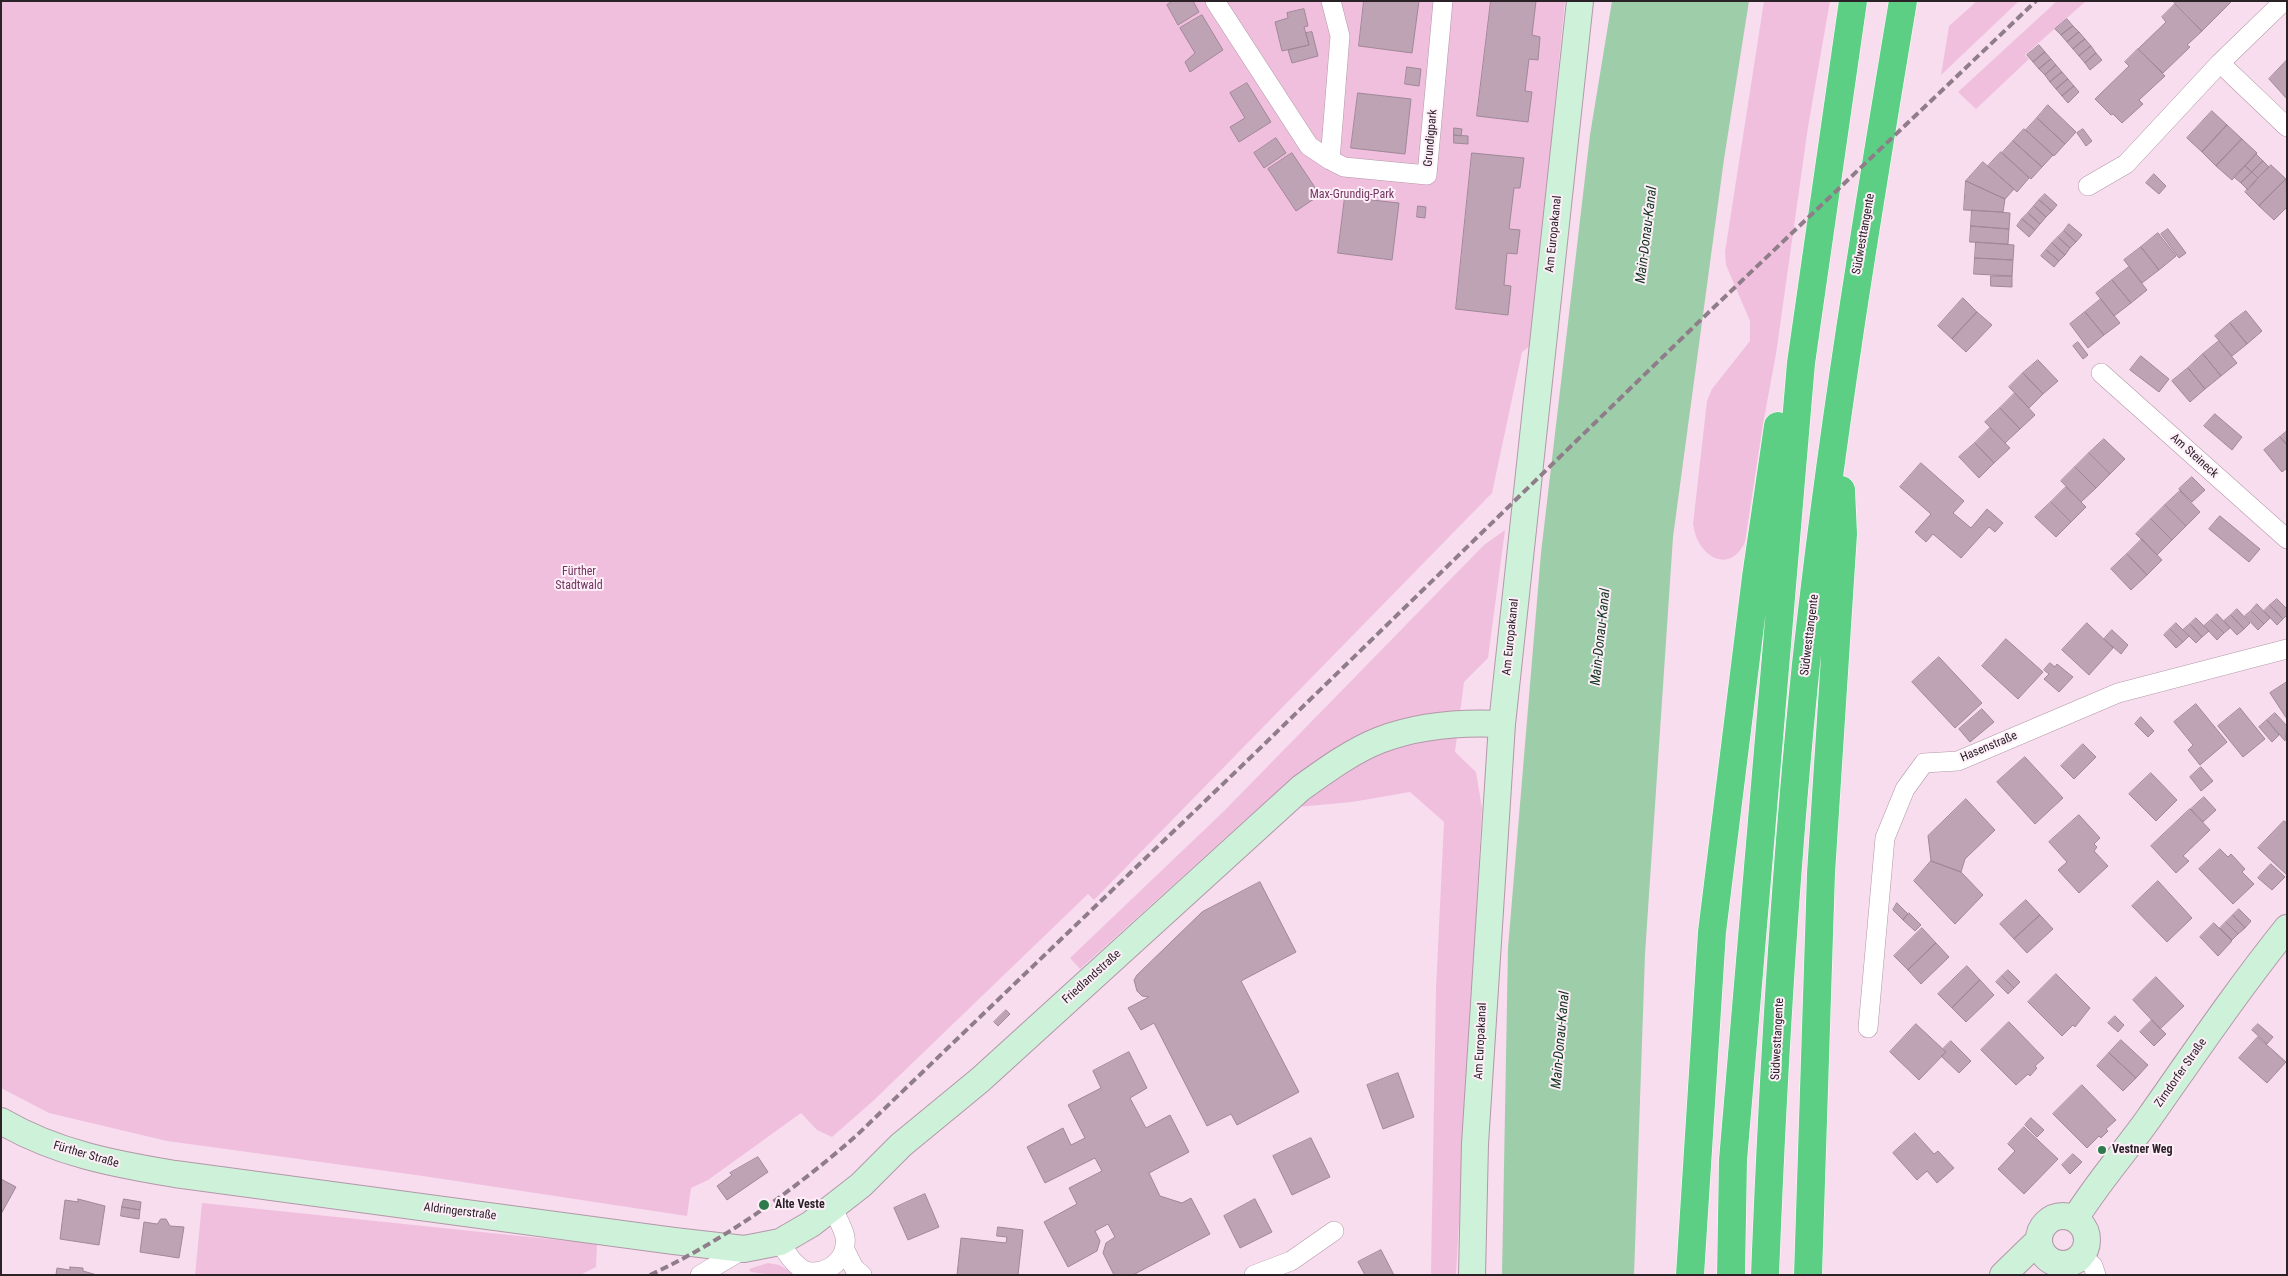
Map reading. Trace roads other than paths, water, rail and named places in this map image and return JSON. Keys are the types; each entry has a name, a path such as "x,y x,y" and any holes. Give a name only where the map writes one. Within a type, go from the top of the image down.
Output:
{"highway":[{"path":"1731,1275 1733,1160 1801,363 1852,1"},
{"name":"Südwesttangente","path":"1765,1275 1784,930 1806,665 1839,398 1903,1"},
{"path":"1690,1275 1712,932 1725,817 1756,577 1779,422 1788,392 1801,363"},
{"path":"1808,1275 1821,873 1843,534 1839,398"}],"main road":[{"name":"Am Europakanal","path":"1472,1275 1475,1134 1502,724 1580,1"},
{"name":"Friedlandstraße","path":"744,1249 780,1242 832,1209 861,1185 901,1145 980,1080 1301,788 1340,761 1381,740 1438,725 1502,724"},
{"name":"Zirndorfer Straße","path":"2075,1219 2243,984 2287,928"},
{"name":"Fürther Straße","path":"1,1121 27,1136 72,1153 118,1164 176,1174"},
{"name":"Aldringerstraße","path":"176,1174 744,1249"},
{"path":"2003,1275 2041,1259 2065,1265 2072,1263 2089,1265 2086,1231 2075,1219 2059,1216 2051,1219 2040,1232 2041,1259"}],"street":[{"name":"Grundigpark","path":"1215,1 1309,146 1344,167 1427,175 1442,1"},
{"path":"1330,160 1340,36 1331,1"},
{"path":"2088,186 2126,164 2220,63 2284,1"},
{"path":"2220,63 2287,128"},
{"name":"Am Steineck","path":"2101,373 2287,539"},
{"name":"Hasenstraße","path":"1868,1028 1885,838 1905,789 1924,763 1958,761 2118,693 2287,649"},
{"path":"780,1242 792,1259 806,1272 821,1274 835,1268 843,1258 845,1250 844,1232 832,1209"},
{"path":"1254,1275 1291,1261 1334,1231"},
{"name":"Friedlandstraße","path":"700,1275 744,1249"},
{"path":"845,1250 854,1268 862,1275"}],"water":[{"name":"Main-Donau-Kanal","path":"1612,1 1749,1 1724,159 1673,537 1645,954 1634,1275 1502,1275 1508,948 1541,553 1590,135"}],"railway":[{"path":"650,1275 705,1246 758,1213 808,1176 856,1136 1251,757 1710,311 2036,1"}],"place":[{"name":"Vestner Weg","path":"2102,1150"},
{"name":"Alte Veste","path":"764,1205"}],"park label":[{"name":"Max-Grundig-Park","path":"1352,195"},
{"name":"Fürther Stadtwald","path":"579,579"}]}
